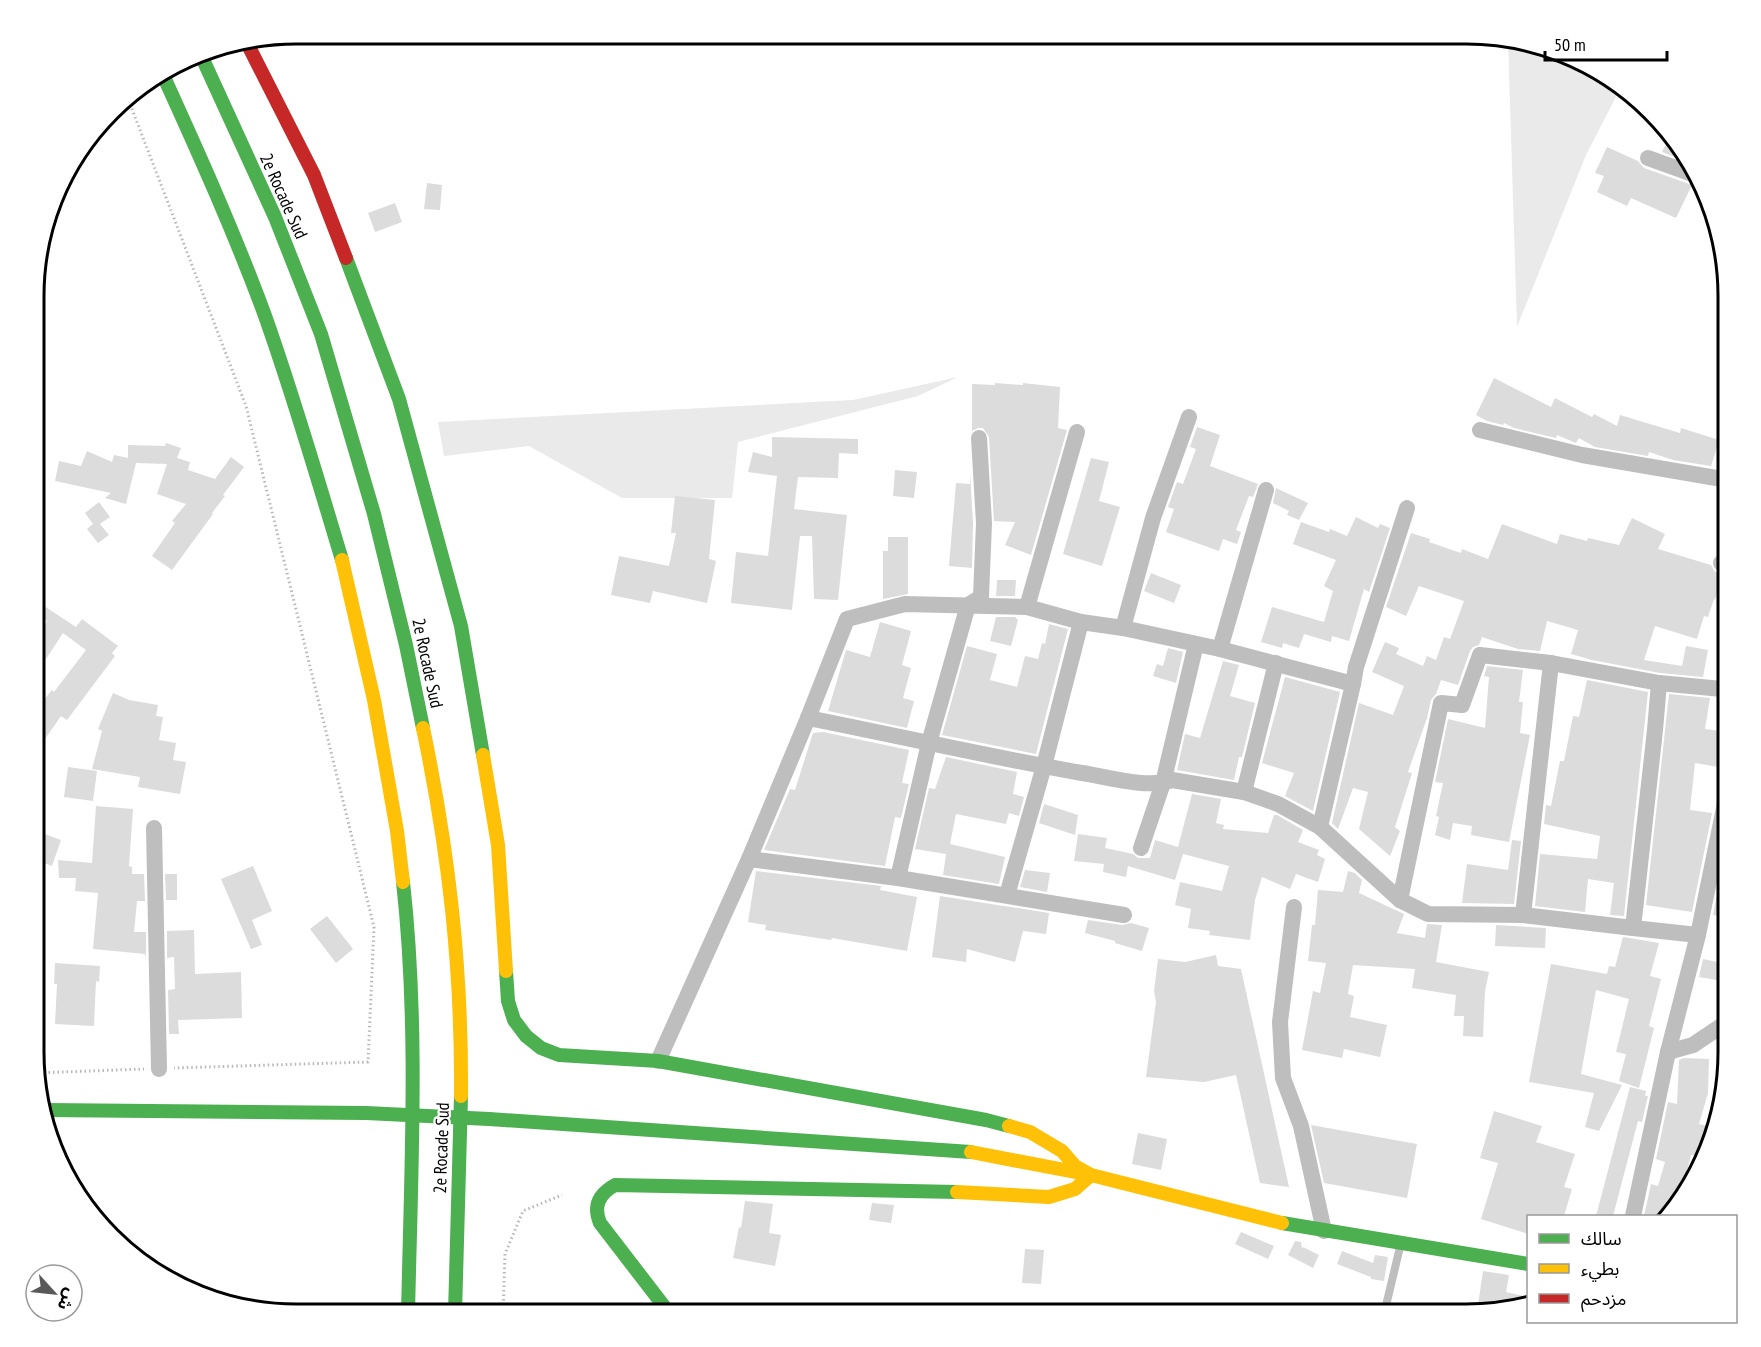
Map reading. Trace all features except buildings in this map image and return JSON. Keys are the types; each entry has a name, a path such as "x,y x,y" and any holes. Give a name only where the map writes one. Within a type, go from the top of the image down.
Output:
{"main road":[{"path":"249,48 314,175 399,399 421,478 461,626 498,845 508,1001 514,1020 526,1036 541,1048 559,1055 658,1061 986,1120 1030,1132 1062,1151 1075,1166 1092,1175"},
{"name":"2e Rocade Sud","path":"204,61 277,223 316,318 362,466 386,554 430,758 443,832 454,917 460,1003 461,1089 455,1304"},
{"name":"2e Rocade Sud","path":"165,80 219,198 264,314 311,456 345,569 374,700 397,831 410,946 413,1065 408,1304"},
{"path":"50,1110 366,1113 489,1119 964,1152 1092,1175 1298,1227 1527,1264"},
{"path":"662,1304 600,1223 597,1216 598,1200 608,1188 615,1185 924,1190 1049,1197 1075,1190 1092,1175"}],"street":[{"path":"1648,158 1685,171"},
{"path":"1123,628 1153,518 1189,417"},
{"path":"1480,430 1582,455 1718,478"},
{"path":"1027,607 1077,432"},
{"path":"898,878 929,743 968,605 981,597 984,523 979,438"},
{"path":"1220,649 1266,490"},
{"path":"1320,826 1356,667 1407,508"},
{"path":"658,1061 749,860 847,619 905,604 1027,607 1081,622 1123,628 1220,649 1353,684"},
{"path":"1007,895 1044,766 1081,622"},
{"path":"1141,848 1163,783 1196,644"},
{"path":"1400,900 1441,703 1462,705 1480,655 1551,663 1659,683 1718,688"},
{"path":"1244,792 1276,663"},
{"path":"1522,915 1551,663"},
{"path":"1633,928 1659,683"},
{"path":"808,718 1130,781 1163,783 1173,780 1244,792 1278,804 1320,826 1400,900 1428,914 1522,915 1698,935"},
{"path":"154,828 159,1069"},
{"path":"1633,1215 1668,1052 1718,844"},
{"path":"749,860 898,878 1124,915"},
{"path":"1294,907 1280,1022 1283,1078 1301,1126 1324,1231"},
{"path":"1668,1052 1693,1045 1718,1028"}],"lane":[{"path":"1386,1304 1401,1243"}],"path":[{"path":"45,1073 368,1062 374,927 246,406 130,105"},
{"path":"503,1304 505,1254 523,1211 562,1195"}],"shaded area":[{"path":"1508,47 1547,57 1577,69 1617,95 1586,155 1517,327"},
{"path":"958,377 918,396 738,442 732,498 622,498 529,446 444,456 438,422 853,400"}],"traffic: fast":[{"path":"204,61 275,217 321,334 374,514 406,645 423,728"},
{"path":"165,80 253,283 295,405 342,560"},
{"path":"346,258 399,399 461,626 483,755"},
{"path":"403,882 408,936 412,1044 408,1304"},
{"path":"506,971 508,1001 514,1020 526,1036 541,1048 559,1055 658,1061 1009,1126"},
{"path":"455,1304 461,1096"},
{"path":"50,1110 366,1113"},
{"path":"366,1113 489,1119"},
{"path":"489,1119 971,1152"},
{"path":"662,1304 600,1223 597,1206 601,1196 615,1185 957,1192"},
{"path":"1282,1223 1527,1264"}],"traffic: slow":[{"path":"342,560 374,700 397,831 403,882"},
{"path":"423,728 440,820 452,911 459,1002 461,1096"},
{"path":"483,755 498,845 506,971"},
{"path":"957,1192 1049,1197 1075,1189 1091,1175 1075,1166 1062,1151 1030,1132 1009,1126"},
{"path":"971,1152 1091,1175 1282,1223"}],"traffic: jam":[{"path":"249,48 314,175 346,258"}]}
